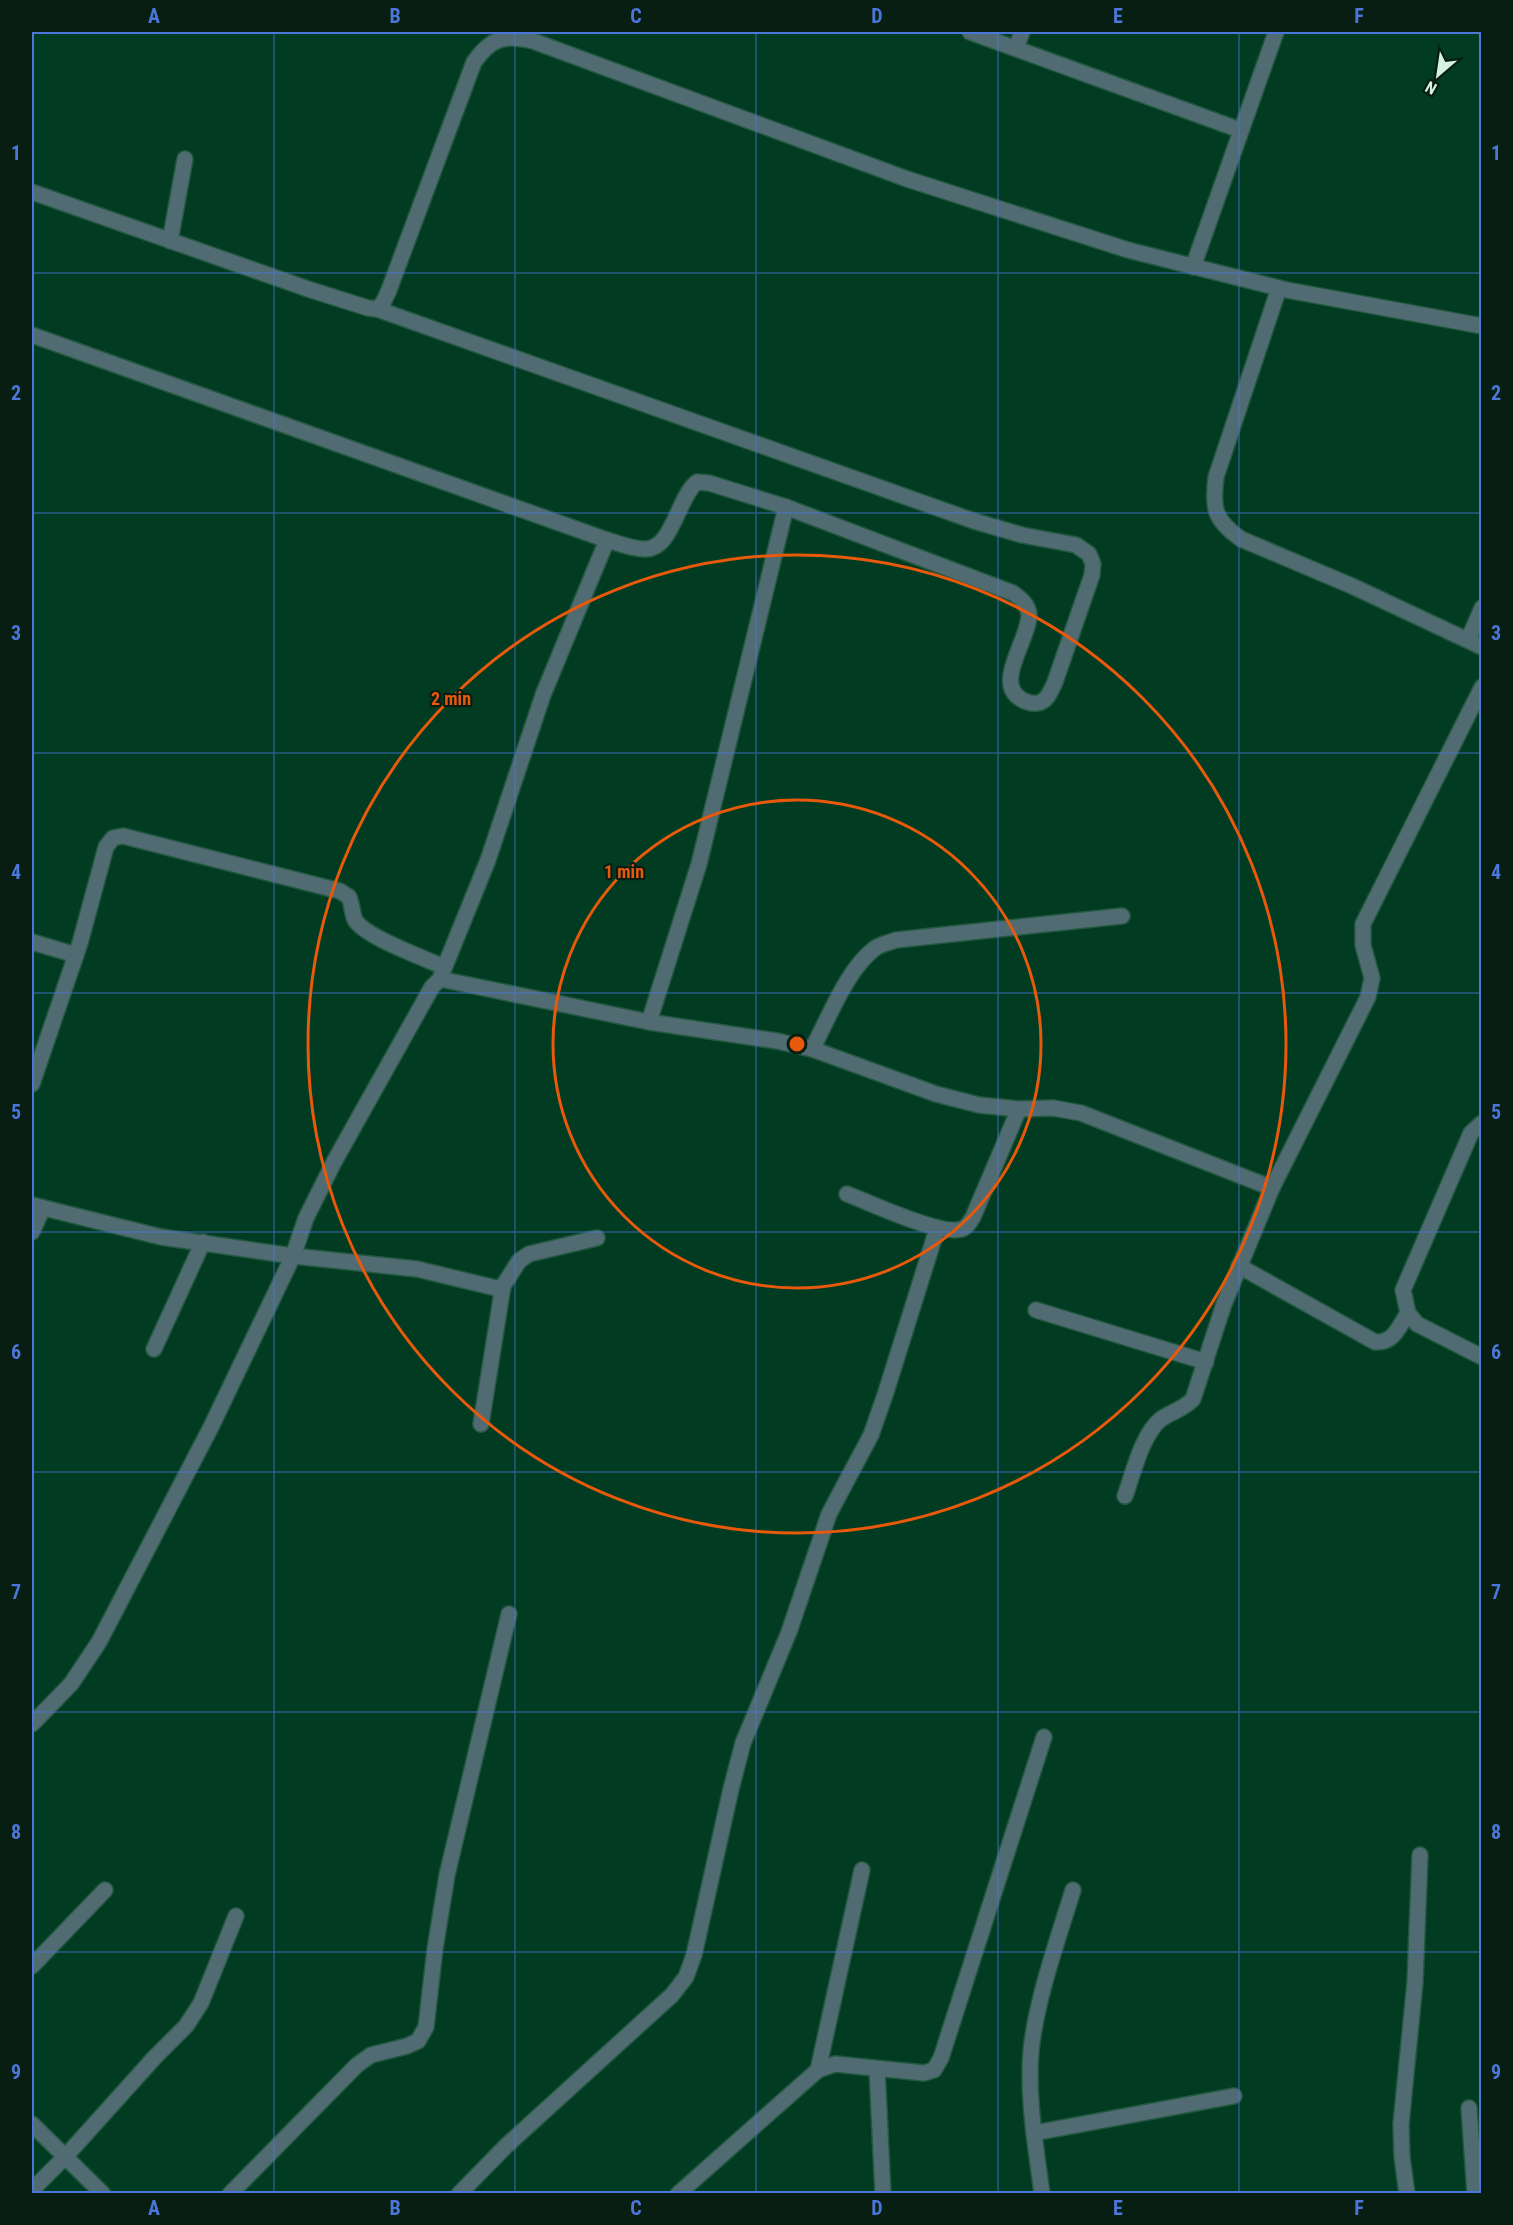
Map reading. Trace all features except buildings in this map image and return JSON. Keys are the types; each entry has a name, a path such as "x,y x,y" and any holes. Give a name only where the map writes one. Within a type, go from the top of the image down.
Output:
{"street":[{"path":"970,32 1240,130"},
{"path":"1016,48 1022,32"},
{"path":"1193,267 1276,32"},
{"path":"377,309 383,303 389,290 474,62 483,49 495,40 519,34 908,179 1128,250 1279,288 1482,326"},
{"path":"170,241 185,159"},
{"path":"32,192 308,290 377,309 974,522 1022,535 1076,545 1089,554 1093,564 1092,575 1048,697 1039,703 1025,702 1014,695 1010,686 1011,671 1029,613 1024,601 1012,593 786,507 709,483 697,482 688,489 665,538 655,548 643,549 607,540 32,335"},
{"path":"1279,288 1216,477 1213,499 1217,516 1227,529 1241,539 1352,586 1475,644 1482,608"},
{"path":"649,1022 699,864 786,507"},
{"path":"32,1724 71,1684 99,1642 211,1427 293,1256 306,1218 334,1162 442,973 488,861 543,696 607,540"},
{"path":"1125,1496 1146,1440 1153,1428 1161,1419 1193,1399 1224,1304 1272,1188 1368,997 1372,978 1363,945 1363,924 1482,687"},
{"path":"32,1084 76,955 106,846 113,838 123,836 340,891 349,897 355,918 361,927 442,973 649,1022 777,1041 812,1049 936,1094 979,1105 1019,1109 1053,1108 1081,1113 1272,1188"},
{"path":"812,1049 845,987 863,960 876,947 896,940 1122,916"},
{"path":"32,942 76,955"},
{"path":"847,1194 937,1229 965,1228 973,1217 1019,1109"},
{"path":"1482,1123 1471,1133 1403,1290 1407,1314 1417,1324 1482,1357"},
{"path":"32,1232 37,1207 161,1237 293,1256 417,1269 484,1287 503,1286"},
{"path":"459,2193 506,2146 672,1995 686,1977 694,1955 743,1743 789,1632 829,1514 871,1435 937,1229"},
{"path":"481,1424 503,1286 519,1261 529,1254 597,1238"},
{"path":"154,1349 202,1242"},
{"path":"1239,1266 1375,1342 1385,1343 1392,1338 1407,1314"},
{"path":"1036,1310 1206,1362"},
{"path":"230,2193 357,2065 371,2055 418,2041 426,2027 447,1875 508,1614"},
{"path":"678,2193 818,2070 835,2064 924,2073 934,2070 941,2058 1044,1737"},
{"path":"1407,2193 1402,2157 1401,2124 1414,1993 1420,1855"},
{"path":"818,2070 862,1870"},
{"path":"32,1966 105,1890"},
{"path":"1042,2193 1034,2133 1031,2050 1044,1988 1072,1890"},
{"path":"32,2190 186,2026 201,2003 236,1916"},
{"path":"877,2069 883,2193"},
{"path":"1034,2133 1234,2096"},
{"path":"1468,2108 1475,2193"},
{"path":"32,2124 103,2193"}]}
